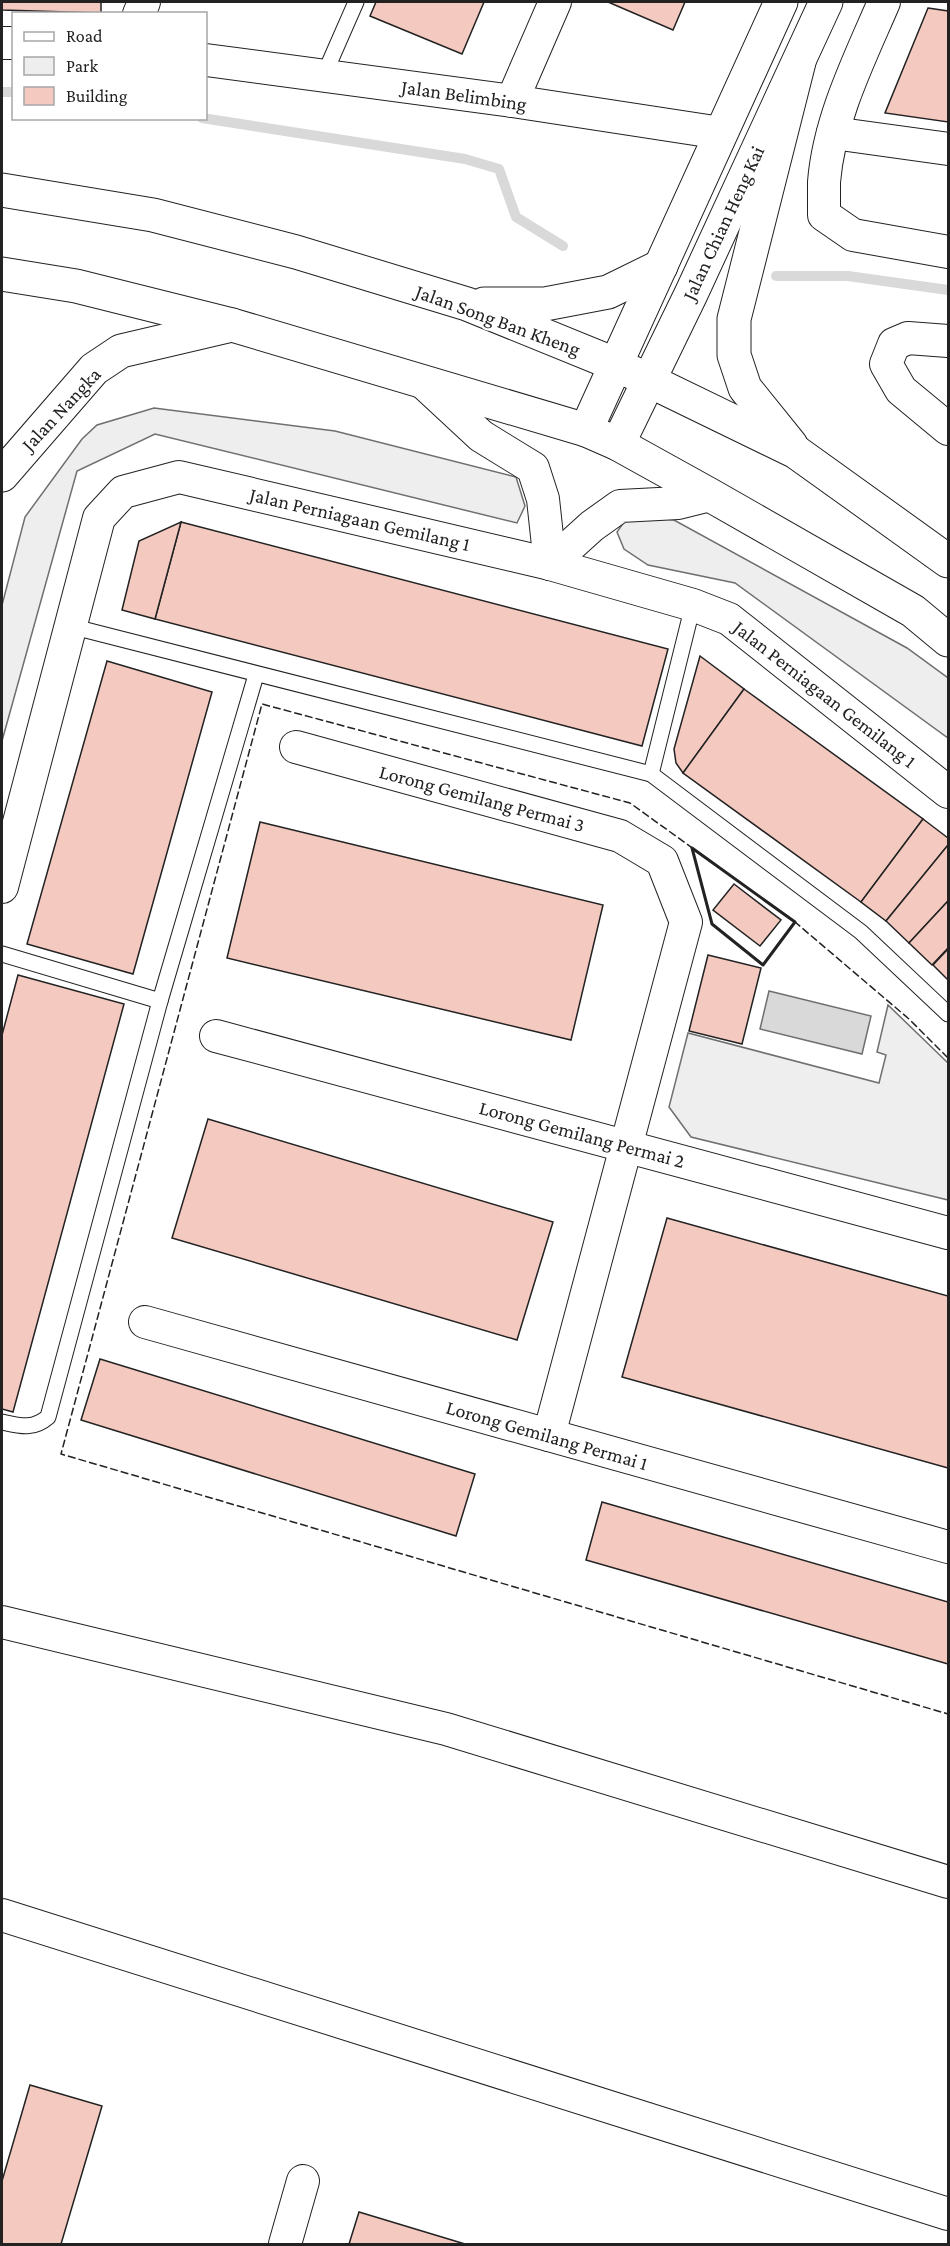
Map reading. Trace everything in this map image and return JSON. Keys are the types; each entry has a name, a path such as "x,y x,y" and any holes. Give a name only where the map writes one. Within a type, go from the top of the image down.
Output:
{"main road":[{"name":"Jalan Chian Heng Kai","path":"586,430 781,2"},
{"name":"Jalan Chian Heng Kai","path":"618,444 826,2"},
{"path":"796,452 745,388 734,356 734,319 799,62"},
{"name":"Jalan Song Ban Kheng","path":"2,190 153,215 296,252 467,304 616,365 796,452 948,561"},
{"path":"467,304 546,304 608,292 661,266"},
{"path":"2,274 76,285 232,325 586,430 618,444 710,495 912,611 948,640"},
{"name":"Jalan Nangka","path":"2,475 94,369 122,351 232,325"}],"street":[{"path":"512,101 555,2"},
{"path":"884,2 856,66 833,133 825,181 824,215 853,235 948,252"},
{"name":"Jalan Belimbing","path":"207,60 512,101 721,133"},
{"path":"833,133 948,149"},
{"path":"948,341 908,338 894,344 886,364 901,390 948,429"},
{"path":"425,384 480,436 533,468 543,499 550,564"},
{"name":"Jalan Perniagaan Gemilang 1","path":"2,887 99,518 123,492 179,477 550,564 693,605 729,619 948,792"},
{"path":"550,564 592,526 620,506 678,504 710,495"},
{"name":"Lorong Gemilang Permai 3","path":"296,747 620,836 662,861 686,922 627,1146"},
{"name":"Lorong Gemilang Permai 2","path":"216,1036 948,1233"},
{"path":"549,1435 627,1146"},
{"name":"Lorong Gemilang Permai 1","path":"145,1322 948,1547"},
{"path":"2,1622 446,1729 948,1882"},
{"path":"2,1915 948,2214"},
{"path":"285,2244 303,2181"}],"lane":[{"path":"324,75 356,2"},
{"path":"651,774 693,605"},
{"path":"70,626 651,774 861,932 948,1014"},
{"path":"2,1422 26,1427 39,1425 48,1417 160,1001 256,675"},
{"path":"2,954 160,1001"}],"green space":[{"path":"154,408 335,431 516,477 525,506 517,523 155,434 77,471 2,741 2,605 25,517 82,439 97,425"},
{"path":"637,516 674,520 907,648 948,678 948,738 735,583 648,565 624,549 617,532 624,522"},
{"path":"888,1005 948,1063 948,1200 691,1137 669,1107 688,1033 879,1083 886,1055 877,1052"}],"shaded area":[{"path":"769,991 871,1016 862,1054 760,1029"}],"building":[{"path":"2,2 101,2 101,12 2,10"},
{"path":"376,2 484,2 462,54 370,16"},
{"path":"608,2 685,2 673,30"},
{"path":"928,8 948,11 948,122 885,113"},
{"path":"181,522 668,649 642,746 155,619"},
{"path":"181,522 155,619 122,610 139,541"},
{"path":"700,656 744,689 683,773 676,763 674,749"},
{"path":"107,661 212,692 133,974 27,944"},
{"path":"744,689 923,819 861,902 683,773"},
{"path":"923,819 948,838 948,845 886,921 861,902"},
{"path":"260,822 603,905 571,1040 227,958"},
{"path":"948,845 948,901 909,943 886,921"},
{"path":"734,884 781,920 760,946 713,910"},
{"path":"948,901 948,948 932,965 909,943"},
{"path":"948,949 948,980 933,965"},
{"path":"708,955 761,968 742,1044 689,1031"},
{"path":"18,975 124,1004 13,1412 2,1409 2,1035"},
{"path":"208,1119 553,1222 517,1340 172,1238"},
{"path":"667,1218 948,1296 948,1468 622,1377"},
{"path":"100,1359 475,1474 456,1536 81,1420"},
{"path":"602,1502 948,1602 948,1664 586,1560"},
{"path":"30,2085 102,2106 61,2244 2,2244 2,2181"},
{"path":"359,2212 465,2244 349,2244"}],"waterway":[{"path":"2,92 12,92"},
{"path":"207,119 465,159 499,169 516,217 563,246"},
{"path":"776,276 848,276 948,290"}],"fence":[{"path":"948,1058 909,1019 795,922 630,803 262,704 61,1454 948,1714"}],"wall":[{"path":"692,848 795,922 763,965 712,924 692,848"}]}
